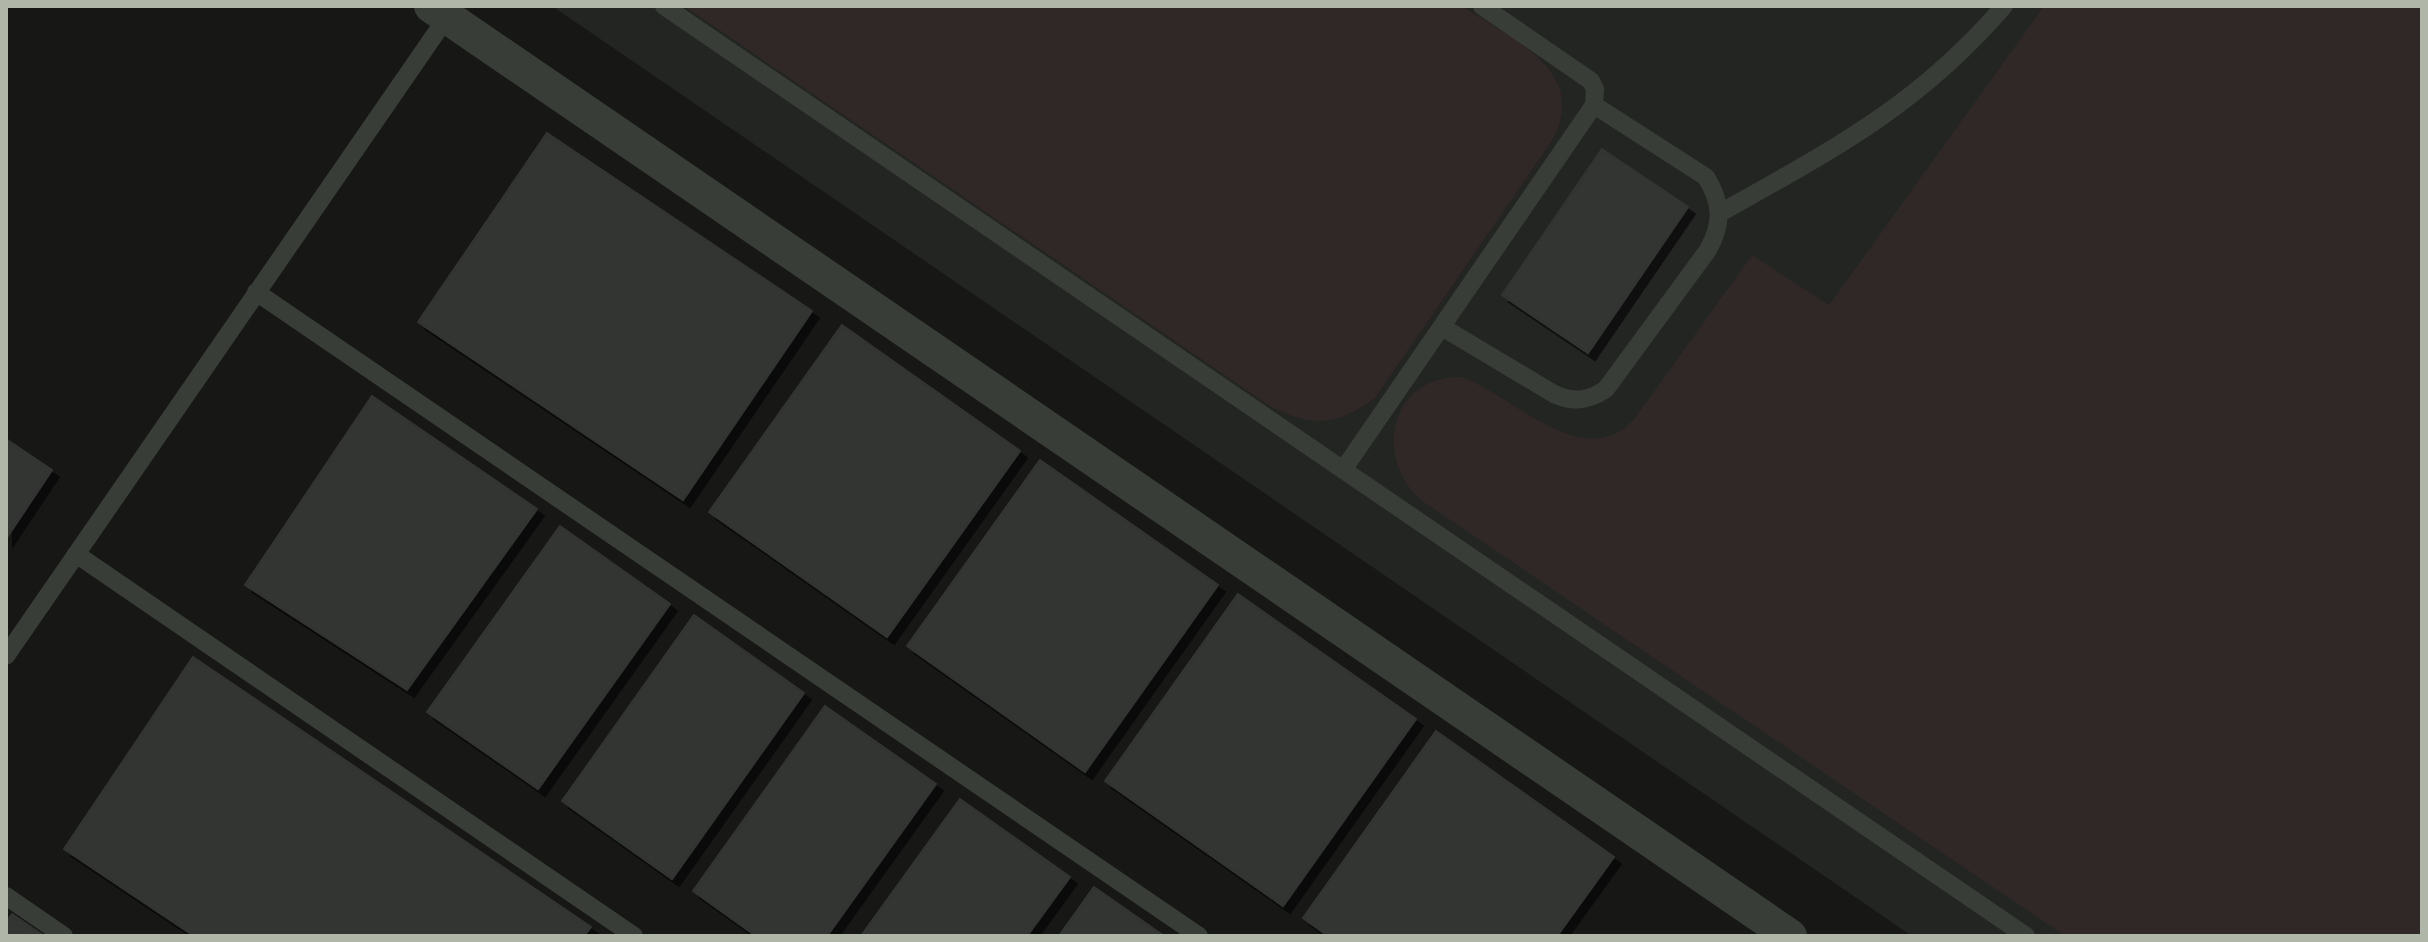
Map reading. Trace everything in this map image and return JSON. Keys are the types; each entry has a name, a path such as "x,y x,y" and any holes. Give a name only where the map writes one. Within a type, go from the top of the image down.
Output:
{"street":[{"path":"439,12 1790,936"}],"lane":[{"path":"664,6 2026,936"},
{"path":"1343,470 1594,105 1595,89 1591,81 1482,6"},
{"path":"1720,213 1863,132 1908,100 1971,44 2004,6"},
{"path":"6,656 256,292 439,12"},
{"path":"1442,327 1554,394 1565,399 1588,399 1606,389 1708,250 1717,232 1720,213 1716,194 1706,177 1594,105"},
{"path":"256,292 1199,936"},
{"path":"76,554 634,936"},
{"path":"6,896 64,936"}],"shaded area":[{"path":"552,6 2422,6 2422,936 1912,936"},
{"path":"684,6 1462,6 1523,45 1540,60 1554,76 1561,95 1561,117 1551,142 1375,398 1336,419 1312,421 1270,406"},
{"path":"2044,6 2422,6 2422,936 2065,936 1422,501 1406,483 1397,463 1394,442 1396,422 1405,404 1418,389 1438,380 1462,377 1527,414 1573,435 1595,438 1616,433 1635,418 1752,255 1829,305"}],"building":[{"path":"547,133 812,311 683,500 418,322"},
{"path":"1602,149 1688,207 1588,353 1502,295"},
{"path":"842,325 1020,451 887,637 709,512"},
{"path":"372,396 537,509 407,690 245,585"},
{"path":"6,439 52,470 6,539"},
{"path":"1040,460 1218,585 1085,772 907,646"},
{"path":"560,526 670,604 538,789 427,712"},
{"path":"1238,594 1416,719 1283,906 1105,781"},
{"path":"694,615 804,693 672,879 562,801"},
{"path":"193,657 591,927 584,936 194,936 64,849"},
{"path":"825,706 936,784 827,936 756,936 693,891"},
{"path":"1436,731 1614,857 1557,936 1328,936 1303,918"},
{"path":"960,799 1070,877 1027,936 861,936"},
{"path":"1094,887 1164,936 1059,936"},
{"path":"12,914 44,936 6,936 6,922"}]}
